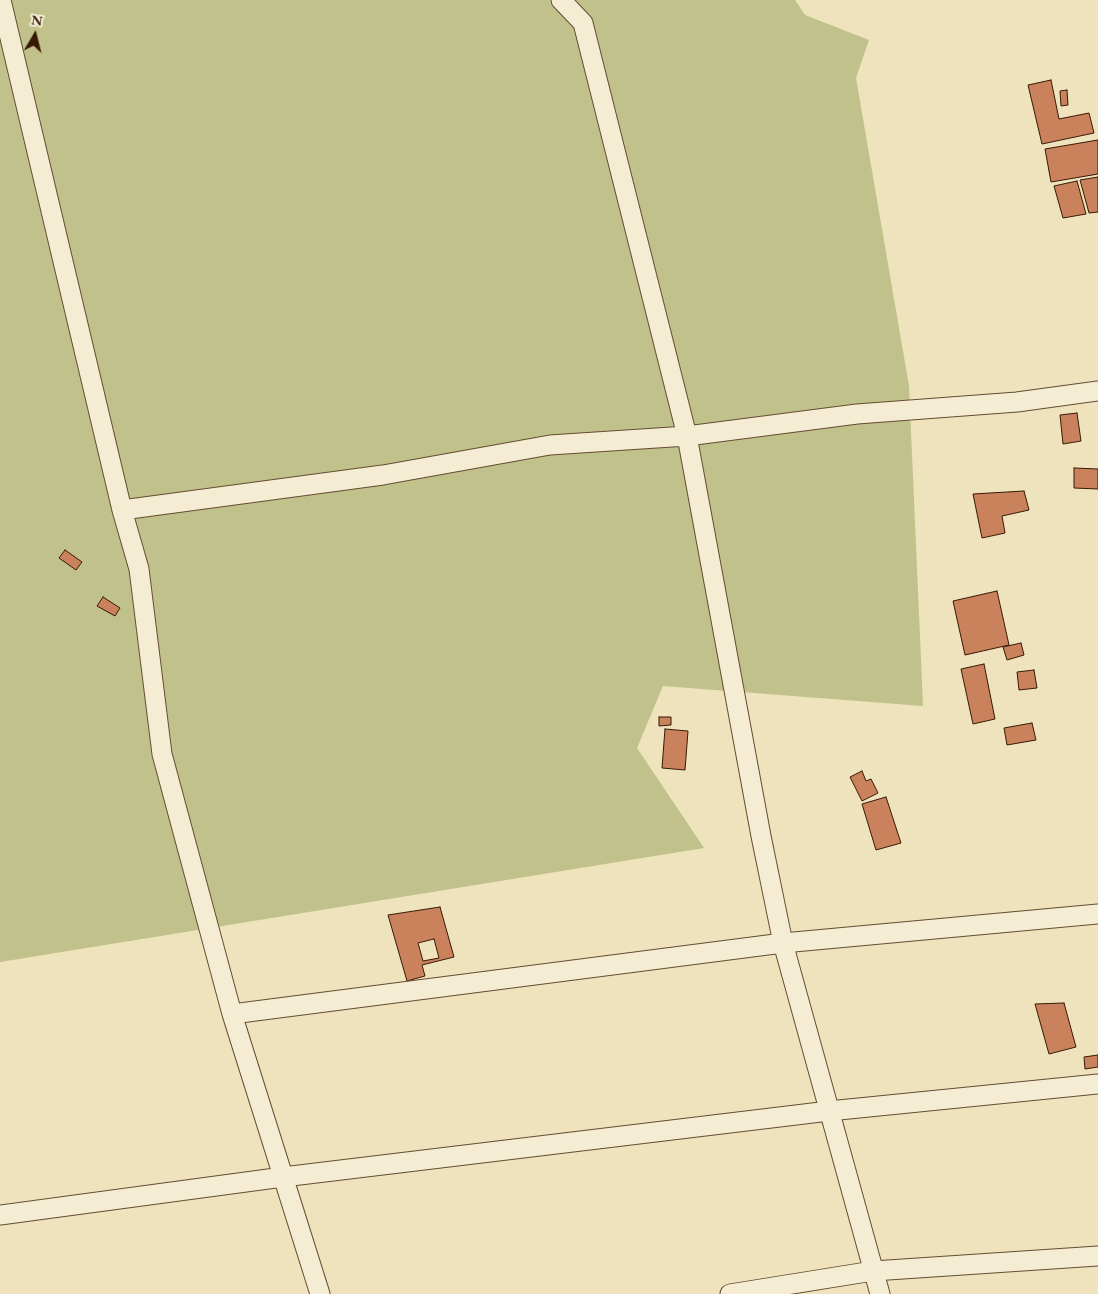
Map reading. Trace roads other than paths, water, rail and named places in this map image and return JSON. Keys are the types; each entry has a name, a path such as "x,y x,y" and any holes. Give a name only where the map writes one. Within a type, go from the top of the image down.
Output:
{"street":[{"path":"1,0 122,510 139,569 162,754 232,1014 320,1294"},
{"path":"561,0 583,23 687,436 761,836 783,942 880,1294"},
{"path":"122,510 383,475 550,445 687,436 857,414 1017,402 1098,392"},
{"path":"232,1014 783,942 1098,914"},
{"path":"0,1215 283,1177 829,1111 1098,1084"},
{"path":"730,1294 873,1271 1098,1256"}]}
